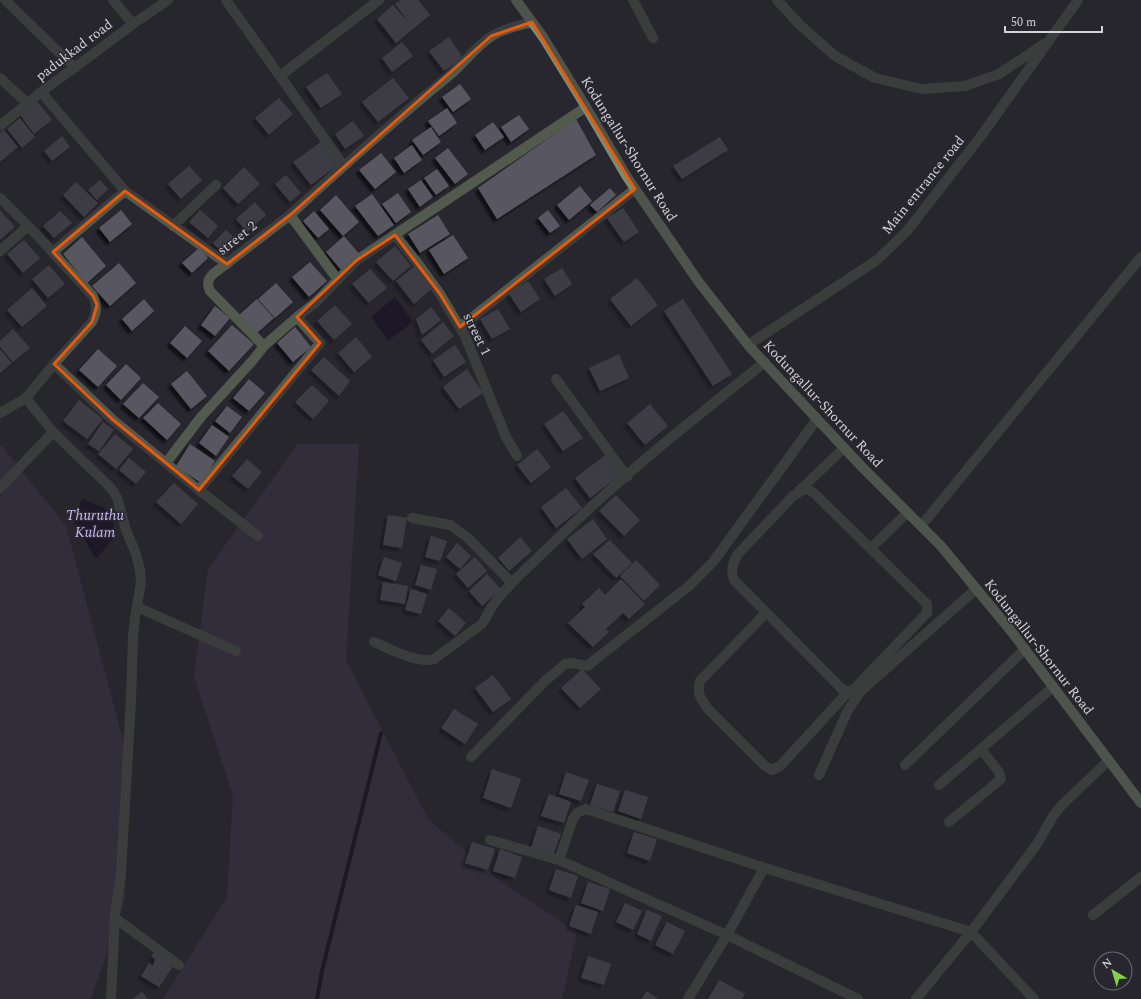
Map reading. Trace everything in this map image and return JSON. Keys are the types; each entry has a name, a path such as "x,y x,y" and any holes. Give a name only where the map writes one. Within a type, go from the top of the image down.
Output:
{"main road":[{"name":"Kodungallur-Shornur Road","path":"516,0 543,37 635,189 698,281 748,345 844,448 941,546 1025,649 1141,803"}],"street":[{"path":"5,0 75,68"},
{"path":"113,0 133,24"},
{"name":"padukkad road","path":"0,126 41,92 168,0"},
{"path":"226,0 344,165"},
{"path":"280,76 378,0"},
{"path":"633,0 653,38"},
{"path":"777,0 800,25 835,56 875,78 922,89 965,86 999,74 1050,40"},
{"name":"Main entrance road","path":"748,345 877,260 907,231 981,136 1078,0"},
{"name":"street 2","path":"264,346 210,292 208,280 226,264 290,215 344,165 461,65 491,36 501,31 532,22"},
{"path":"0,78 27,103"},
{"path":"41,92 125,191 226,264"},
{"path":"166,463 201,417 264,346 315,303 357,260 586,108"},
{"path":"173,226 216,185"},
{"path":"460,327 635,189"},
{"path":"53,252 125,191"},
{"path":"0,198 53,252 93,296 97,305 96,314 92,322 26,398 0,413"},
{"path":"290,215 338,280"},
{"path":"0,251 28,226"},
{"name":"street 1","path":"395,235 440,294 465,336 506,437 517,456"},
{"path":"921,526 1141,257"},
{"path":"199,490 320,343 297,317"},
{"path":"374,642 417,659 428,661 434,659 482,624 487,618 495,602 512,583 579,518 697,416 765,362"},
{"path":"54,364 112,419 258,536"},
{"path":"556,379 627,476"},
{"path":"26,398 53,432 111,488 117,498 140,570 141,583 133,637 132,700 121,873 115,918 111,999"},
{"path":"472,757 545,681 565,664 571,663 587,666 689,586 713,562 817,419"},
{"path":"0,488 53,432"},
{"path":"844,448 793,496 738,554 734,561 732,574 734,580 766,613 841,688 845,691 849,691"},
{"path":"766,613 700,681 697,691 707,708 765,766 772,770 780,766 849,691 854,689 927,613 928,608 926,602 814,493 804,489 799,491"},
{"path":"871,548 907,513"},
{"path":"412,518 450,525 467,537 512,583"},
{"path":"819,775 848,710 861,691 976,589"},
{"path":"137,607 236,651"},
{"path":"905,765 1025,649"},
{"path":"939,784 1053,687"},
{"path":"949,822 1001,779 999,772 981,749"},
{"path":"916,999 971,932 1037,844 1053,816 1063,804 1109,760"},
{"path":"559,860 573,819 577,813 586,809 764,868 971,932 1034,999"},
{"path":"490,840 559,860 727,935 858,999"},
{"path":"688,999 727,935 764,868"},
{"path":"1093,916 1141,877"},
{"path":"115,918 179,965"}],"highlighted area":[{"path":"532,22 635,189 460,327 440,294 395,235 357,260 297,317 320,343 199,490 112,419 54,364 92,322 97,305 93,296 53,252 125,191 227,264 290,215 491,36"}],"shaded area":[{"path":"298,444 359,444 346,660 428,819 501,882 577,932 562,999 163,999 227,897 233,796 194,676 208,569"},
{"path":"0,446 2,446 66,526 129,763 125,899 91,999 0,999"}],"water":[{"path":"395,297 413,322 388,341 371,317"},
{"name":"Thuruthu Kulam","path":"82,498 110,511 116,535 96,559 74,522"}],"building":[{"path":"401,0 418,0 430,15 396,43 377,19 393,5 410,24 395,4"},
{"path":"449,37 463,58 444,71 429,51"},
{"path":"402,42 413,56 392,72 382,58"},
{"path":"327,73 342,94 321,108 306,87"},
{"path":"393,78 409,98 378,122 362,102"},
{"path":"460,84 471,99 453,112 442,97"},
{"path":"279,98 293,114 269,135 255,118"},
{"path":"37,101 52,120 34,134 20,115"},
{"path":"447,108 457,123 439,136 428,121"},
{"path":"519,115 529,129 511,142 501,127"},
{"path":"20,118 35,137 22,148 7,129"},
{"path":"576,119 596,155 497,219 478,188"},
{"path":"353,121 364,136 345,149 335,134"},
{"path":"493,122 504,137 485,150 475,135"},
{"path":"431,127 441,142 423,155 412,140"},
{"path":"4,130 18,147 0,162 0,133"},
{"path":"62,136 70,147 52,161 44,151"},
{"path":"720,137 728,150 682,179 673,166"},
{"path":"321,142 338,165 311,185 293,162"},
{"path":"412,145 422,160 404,173 394,158"},
{"path":"448,148 468,174 455,184 435,158"},
{"path":"381,153 396,172 375,189 359,170"},
{"path":"189,166 202,180 181,199 168,184"},
{"path":"244,167 260,184 238,204 223,188"},
{"path":"437,169 449,186 436,195 424,178"},
{"path":"286,175 301,193 290,202 275,184"},
{"path":"100,180 108,189 97,200 88,190"},
{"path":"421,180 433,197 420,207 408,189"},
{"path":"76,182 98,203 84,217 63,195"},
{"path":"580,186 592,201 569,220 557,205"},
{"path":"610,188 616,195 597,212 590,205"},
{"path":"398,193 411,212 396,223 382,204"},
{"path":"372,194 394,225 378,236 355,206"},
{"path":"336,195 359,222 343,236 320,210"},
{"path":"255,202 266,215 247,232 236,219"},
{"path":"623,208 639,232 624,242 607,218"},
{"path":"0,210 15,227 0,240"},
{"path":"121,210 132,224 110,242 99,228"},
{"path":"200,210 218,226 208,238 189,222"},
{"path":"548,210 560,226 550,233 538,218"},
{"path":"60,211 72,223 54,238 43,226"},
{"path":"314,211 329,229 318,238 303,221"},
{"path":"438,215 450,234 420,253 408,234"},
{"path":"226,230 239,242 225,256 213,243"},
{"path":"453,235 468,258 444,274 429,250"},
{"path":"344,236 360,255 342,271 326,252"},
{"path":"82,237 106,266 87,283 63,254"},
{"path":"24,240 40,258 23,273 7,254"},
{"path":"395,246 411,266 393,281 376,262"},
{"path":"199,248 208,258 192,273 182,263"},
{"path":"310,262 327,281 309,297 292,277"},
{"path":"119,263 136,283 110,306 92,286"},
{"path":"49,265 65,284 48,298 32,279"},
{"path":"416,265 434,287 414,304 396,281"},
{"path":"562,268 572,284 555,296 544,279"},
{"path":"370,269 387,288 369,303 352,284"},
{"path":"637,278 658,305 631,326 610,299"},
{"path":"528,281 540,299 521,312 509,294"},
{"path":"276,283 293,302 275,318 258,299"},
{"path":"32,288 47,306 22,327 7,310"},
{"path":"144,299 154,311 132,331 122,319"},
{"path":"257,299 274,318 256,334 239,315"},
{"path":"683,299 732,374 713,386 664,311"},
{"path":"335,305 352,324 334,340 317,321"},
{"path":"215,306 230,318 215,336 201,325"},
{"path":"431,307 441,320 422,335 416,319"},
{"path":"498,309 510,329 492,339 480,319"},
{"path":"443,322 454,336 432,354 421,340"},
{"path":"232,325 254,344 229,371 208,351"},
{"path":"185,326 202,341 187,358 170,343"},
{"path":"295,327 311,347 293,362 277,343"},
{"path":"13,329 30,348 13,362 0,347 0,341"},
{"path":"356,337 372,357 354,372 338,353"},
{"path":"455,345 466,362 444,377 433,360"},
{"path":"0,349 12,363 0,373"},
{"path":"98,349 117,366 98,387 79,370"},
{"path":"619,354 629,378 600,391 589,368"},
{"path":"324,357 350,381 339,396 311,370"},
{"path":"126,364 141,378 121,400 106,385"},
{"path":"467,369 483,393 459,409 443,387"},
{"path":"187,371 207,396 191,409 171,384"},
{"path":"249,379 265,393 249,411 233,398"},
{"path":"143,383 159,397 139,418 123,404"},
{"path":"312,385 329,401 313,419 295,402"},
{"path":"79,400 103,419 87,439 63,421"},
{"path":"158,403 181,424 167,440 143,418"},
{"path":"650,404 668,426 645,445 627,423"},
{"path":"227,406 242,417 230,433 215,421"},
{"path":"563,411 583,438 563,451 544,424"},
{"path":"103,422 114,430 99,451 88,444"},
{"path":"212,425 229,437 216,456 199,443"},
{"path":"115,434 133,449 116,469 98,454"},
{"path":"190,444 215,461 201,483 176,466"},
{"path":"537,449 551,467 531,483 517,465"},
{"path":"607,454 621,474 590,498 575,478"},
{"path":"129,458 146,472 136,484 119,470"},
{"path":"247,459 262,472 248,489 232,476"},
{"path":"174,483 198,504 181,524 156,502"},
{"path":"566,488 582,508 556,528 541,507"},
{"path":"616,495 640,520 624,536 599,511"},
{"path":"388,515 407,518 402,548 383,545"},
{"path":"593,519 607,539 582,559 567,539"},
{"path":"431,536 447,541 440,561 425,557"},
{"path":"520,537 532,551 509,571 498,558"},
{"path":"610,540 632,563 616,578 593,554"},
{"path":"457,543 471,556 460,569 446,557"},
{"path":"384,557 402,563 396,581 378,575"},
{"path":"475,557 487,571 468,588 456,574"},
{"path":"636,560 660,585 644,601 620,576"},
{"path":"421,565 437,569 431,590 415,585"},
{"path":"487,574 501,589 482,606 469,591"},
{"path":"621,579 645,604 629,619 623,613 606,629 609,632 593,647 568,623 585,607 582,604 599,588 605,595"},
{"path":"383,582 408,586 405,604 380,600"},
{"path":"411,589 427,594 421,614 405,610"},
{"path":"449,608 466,623 455,636 438,621"},
{"path":"582,669 601,689 580,708 561,688"},
{"path":"493,675 511,699 493,712 475,688"},
{"path":"454,709 478,724 465,744 441,728"},
{"path":"492,769 521,779 511,808 483,798"},
{"path":"566,772 589,780 581,801 559,794"},
{"path":"597,784 620,791 613,812 590,805"},
{"path":"625,790 648,797 641,819 618,811"},
{"path":"549,794 571,802 564,823 541,816"},
{"path":"538,826 561,834 553,855 531,848"},
{"path":"634,832 657,839 650,861 627,853"},
{"path":"472,842 495,849 488,870 465,863"},
{"path":"500,849 522,857 515,878 493,871"},
{"path":"556,869 578,876 571,898 549,890"},
{"path":"588,882 610,889 603,911 581,903"},
{"path":"625,903 642,911 633,930 616,922"},
{"path":"576,905 598,912 591,934 569,926"},
{"path":"647,910 662,916 651,941 637,934"},
{"path":"667,922 685,931 673,954 655,945"},
{"path":"157,950 175,963 159,987 141,976 149,963 153,966 155,959 151,956"},
{"path":"588,956 611,964 604,985 581,978"},
{"path":"719,980 745,994 742,999 708,999"},
{"path":"647,991 658,999 641,999"},
{"path":"142,992 148,999 133,999"}],"waterway":[{"path":"317,999 322,971 381,733"}]}
